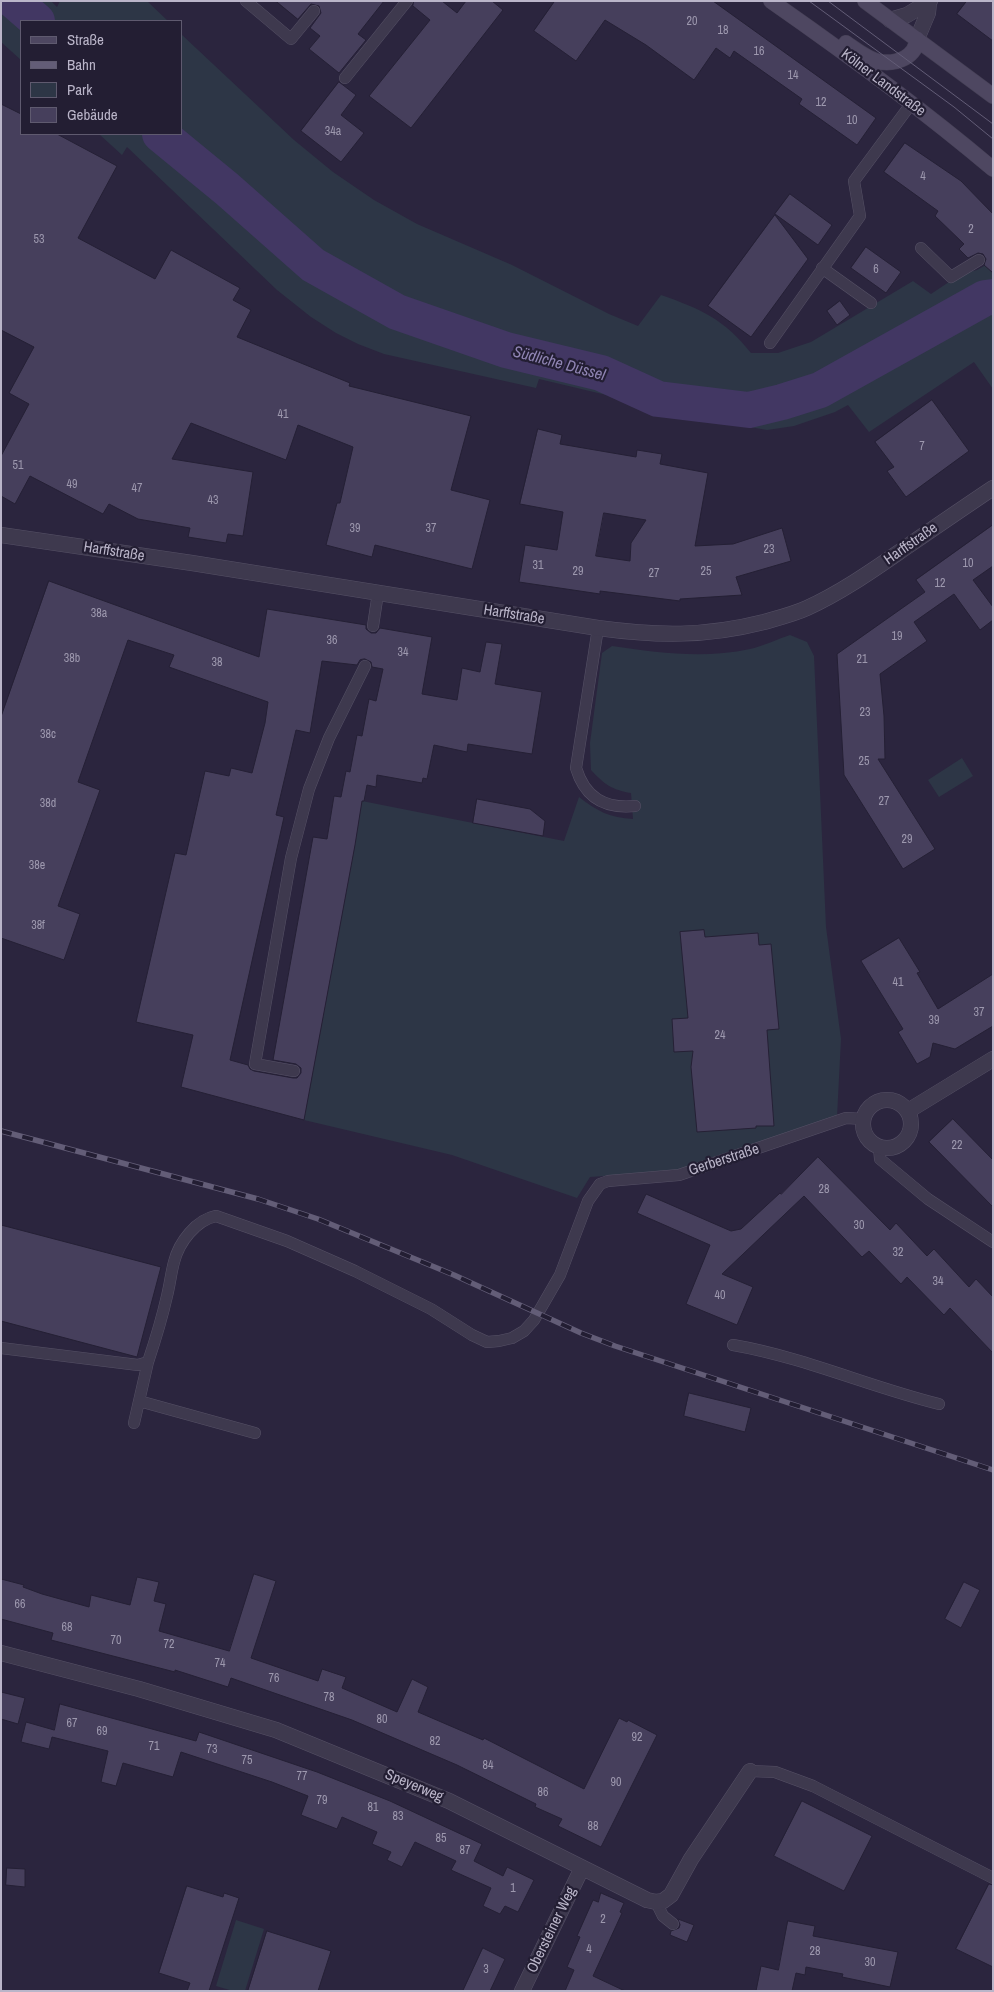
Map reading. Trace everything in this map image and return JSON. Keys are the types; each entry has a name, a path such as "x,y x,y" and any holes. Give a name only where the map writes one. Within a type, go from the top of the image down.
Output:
{"main road":[{"name":"Kölner Landstraße","path":"771,1 950,133 993,169"},
{"path":"865,1 993,96"},
{"path":"820,36 833,34 860,53 880,62 892,62 910,55 917,46 917,39"}],"street":[{"path":"890,20 907,15 929,2"},
{"path":"917,39 928,13 929,2"},
{"name":"Harffstraße","path":"1,535 598,628 656,634 697,634 750,625 805,609 838,593 993,488"},
{"path":"908,1111 993,1059"},
{"path":"885,1100 901,1104 908,1111 911,1120 911,1130 904,1141 890,1148 879,1147 870,1141 865,1133 864,1119 868,1109 875,1103 885,1100"},
{"name":"Speyerweg","path":"1,1653 139,1689 276,1730 449,1801 647,1900 656,1902"},
{"path":"656,1902 663,1901 671,1895 691,1859 750,1771"},
{"name":"Obersteiner Weg","path":"522,1991 582,1868"}],"lane":[{"path":"345,78 407,1"},
{"path":"880,1 890,20"},
{"path":"246,2 291,39 314,11"},
{"path":"770,343 860,216 854,181 911,104"},
{"path":"921,248 951,276 979,260"},
{"path":"822,268 870,303"},
{"path":"373,626 378,593"},
{"path":"598,628 576,768 580,780 596,798 622,807 635,806"},
{"path":"294,1071 255,1064 291,858 308,788 328,738 365,666"},
{"name":"Gerberstraße","path":"134,1423 148,1362 167,1297 174,1260 186,1238 206,1218 216,1216 287,1241 355,1271 414,1301 472,1335 487,1342 493,1342 512,1338 524,1331 534,1320 555,1286 588,1201 600,1184 608,1181 679,1175 846,1118 864,1119"},
{"path":"879,1147 880,1159 928,1200 993,1242"},
{"path":"733,1345 760,1350 896,1393 939,1404"},
{"path":"1,1348 138,1365 148,1362"},
{"path":"139,1401 255,1433"},
{"path":"750,1771 775,1772 813,1786 993,1878"},
{"path":"656,1902 663,1916 673,1924"}],"green space":[{"path":"1,1 51,1 57,7 60,1 147,1 167,20 20,20 20,59 1,42"},
{"path":"182,35 294,140 333,172 374,200 417,224 512,265 609,314 638,326 661,295 711,316 741,341 751,353 778,353 811,342 913,281 931,294 961,274 977,270 993,261 993,389 974,362 869,432 848,405 835,412 794,426 767,430 716,421 539,379 536,388 384,354 336,333 311,317 277,290 127,147 122,155 100,135 182,135"},
{"path":"790,635 807,642 814,656 826,927 841,1039 837,1117 681,1173 662,1172 590,1177 577,1198 452,1155 304,1120 362,801 564,841 579,797 604,813 633,819 631,793 609,786 591,770 590,743 602,653 612,646 664,653 716,654 755,648"},
{"path":"962,758 973,776 939,797 928,780"},
{"path":"236,1920 264,1929 245,1991 233,1991 216,1986"}],"building":[{"path":"276,1 384,1 358,34 366,40 339,73 309,49 320,36 310,28 321,13 319,6 311,4 298,19"},
{"path":"414,1 442,1 457,13 466,1 492,1 503,10 411,128 369,96 430,20 413,6"},
{"path":"555,1 713,1 876,118 857,145 799,104 802,99 734,51 730,58 716,48 694,80 646,45 605,20 576,61 534,31"},
{"path":"967,1 993,1 993,41 957,14"},
{"path":"339,82 356,95 341,115 364,133 341,162 301,131"},
{"path":"1,104 20,114 20,135 59,135 117,166 78,238 155,279 171,250 240,288 233,300 251,310 237,337 350,383 349,386 471,416 451,490 490,500 472,569 375,545 372,557 326,545 337,503 340,503 353,447 298,425 286,460 191,423 172,459 253,472 243,536 228,534 226,543 188,537 190,528 138,519 109,504 103,514 30,476 15,504 1,496 1,456 29,404 9,393 34,347 1,330"},
{"path":"905,143 961,181 993,214 993,273 984,265 986,259 983,254 978,253 968,258 959,249 964,244 935,216 938,211 884,172"},
{"path":"790,194 832,225 818,245 775,214"},
{"path":"775,215 808,259 751,337 708,306"},
{"path":"866,247 901,272 886,293 851,268"},
{"path":"840,301 850,315 837,325 827,311"},
{"path":"932,400 969,451 906,497 887,471 894,467 875,442"},
{"path":"538,429 562,435 560,444 636,457 637,450 662,454 660,464 708,473 695,546 733,544 782,528 791,561 736,577 742,595 680,599 680,601 600,591 600,594 519,582 525,545 557,550 563,512 520,504","holes":["604,513 646,520 631,543 630,561 596,556"]},
{"path":"993,525 993,566 973,580 993,607 993,620 980,630 954,594 914,622 927,641 880,674 884,716 885,759 878,759 935,849 903,869 844,775 837,654 925,592 916,580"},
{"path":"49,581 259,657 267,609 366,625 366,629 371,633 376,633 380,628 432,637 422,694 457,700 462,668 480,672 486,642 502,644 495,684 542,692 532,754 468,744 467,752 434,745 427,779 423,778 422,783 377,775 376,787 367,785 364,801 362,801 304,1120 181,1087 193,1035 136,1022 175,853 186,855 205,771 229,776 231,768 252,773 265,723 268,702 169,667 174,655 128,640 78,782 100,790 58,906 80,914 64,960 1,938 1,717","holes":["365,659 371,662 372,667 383,669 376,701 369,699 362,736 357,735 350,772 346,771 341,797 334,796 327,839 313,837 273,1060 296,1064 301,1068 301,1073 297,1078 293,1078 254,1071 248,1065 230,1060 284,817 276,815 296,730 310,733 322,661 357,665 360,660"]},
{"path":"477,799 530,809 545,821 543,836 473,823"},
{"path":"704,930 705,937 758,933 759,945 771,944 779,1029 767,1030 774,1126 697,1132 691,1067 693,1051 674,1052 672,1019 688,1018 680,932"},
{"path":"899,938 920,972 917,973 938,1009 993,974 993,1026 955,1049 933,1043 930,1057 917,1064 898,1032 903,1029 861,961"},
{"path":"953,1119 993,1160 993,1207 929,1142"},
{"path":"818,1157 890,1230 896,1223 927,1256 934,1249 969,1287 976,1279 993,1297 993,1353 950,1308 944,1315 907,1277 901,1284 869,1251 862,1257 804,1196 722,1274 753,1287 737,1325 686,1304 710,1245 637,1213 646,1194 731,1231 741,1229 781,1194"},
{"path":"1,1225 161,1267 137,1357 1,1321"},
{"path":"689,1393 751,1408 745,1432 684,1416"},
{"path":"254,1574 276,1581 251,1658 318,1681 322,1669 346,1677 342,1688 397,1712 412,1679 428,1687 418,1712 483,1740 484,1738 584,1789 619,1718 627,1722 628,1720 657,1735 601,1847 558,1826 562,1819 535,1807 536,1804 457,1765 352,1720 231,1678 228,1687 175,1670 175,1672 51,1640 53,1633 1,1619 1,1579 24,1585 23,1587 42,1594 89,1607 91,1595 130,1605 137,1577 159,1582 154,1601 166,1604 159,1631 229,1651"},
{"path":"964,1582 980,1590 961,1628 945,1619"},
{"path":"1,1692 25,1698 18,1724 1,1719"},
{"path":"60,1704 196,1741 199,1732 317,1772 390,1801 482,1844 474,1861 503,1876 507,1867 534,1880 518,1912 505,1906 500,1914 483,1906 491,1888 451,1870 456,1861 415,1842 402,1867 387,1860 391,1852 372,1844 377,1832 342,1817 337,1829 301,1815 308,1796 181,1752 173,1777 123,1763 116,1786 101,1782 108,1751 52,1737 49,1749 21,1742 26,1722 54,1730"},
{"path":"802,1801 872,1836 844,1891 774,1856"},
{"path":"7,1868 25,1869 25,1887 6,1885"},
{"path":"989,1884 993,1885 993,1967 956,1949"},
{"path":"187,1886 223,1897 224,1893 239,1898 209,1991 187,1991 190,1983 159,1973"},
{"path":"601,1893 624,1903 620,1912 622,1913 593,1976 625,1991 565,1991 574,1970 567,1967 580,1937 577,1936 593,1900 598,1902"},
{"path":"678,1919 694,1925 687,1942 670,1935 671,1931 679,1928"},
{"path":"788,1921 815,1926 813,1936 898,1952 890,1987 842,1977 843,1974 806,1967 805,1975 796,1973 792,1991 756,1991 761,1966 778,1970"},
{"path":"267,1931 331,1951 318,1991 248,1991"},
{"path":"483,1948 505,1959 490,1991 463,1991"}],"waterway":[{"name":"Südliche Düssel","path":"14,1 36,20"},
{"name":"Südliche Düssel","path":"161,135 227,189 313,265 397,312 506,350 601,373 658,399 749,410 782,402 820,390 985,298 993,297"}],"tram line":[{"path":"809,1 954,107 993,139"},
{"path":"828,1 993,124"}],"railway":[{"path":"1,1131 258,1199 318,1219 454,1275 581,1333 615,1346 993,1470"}]}
